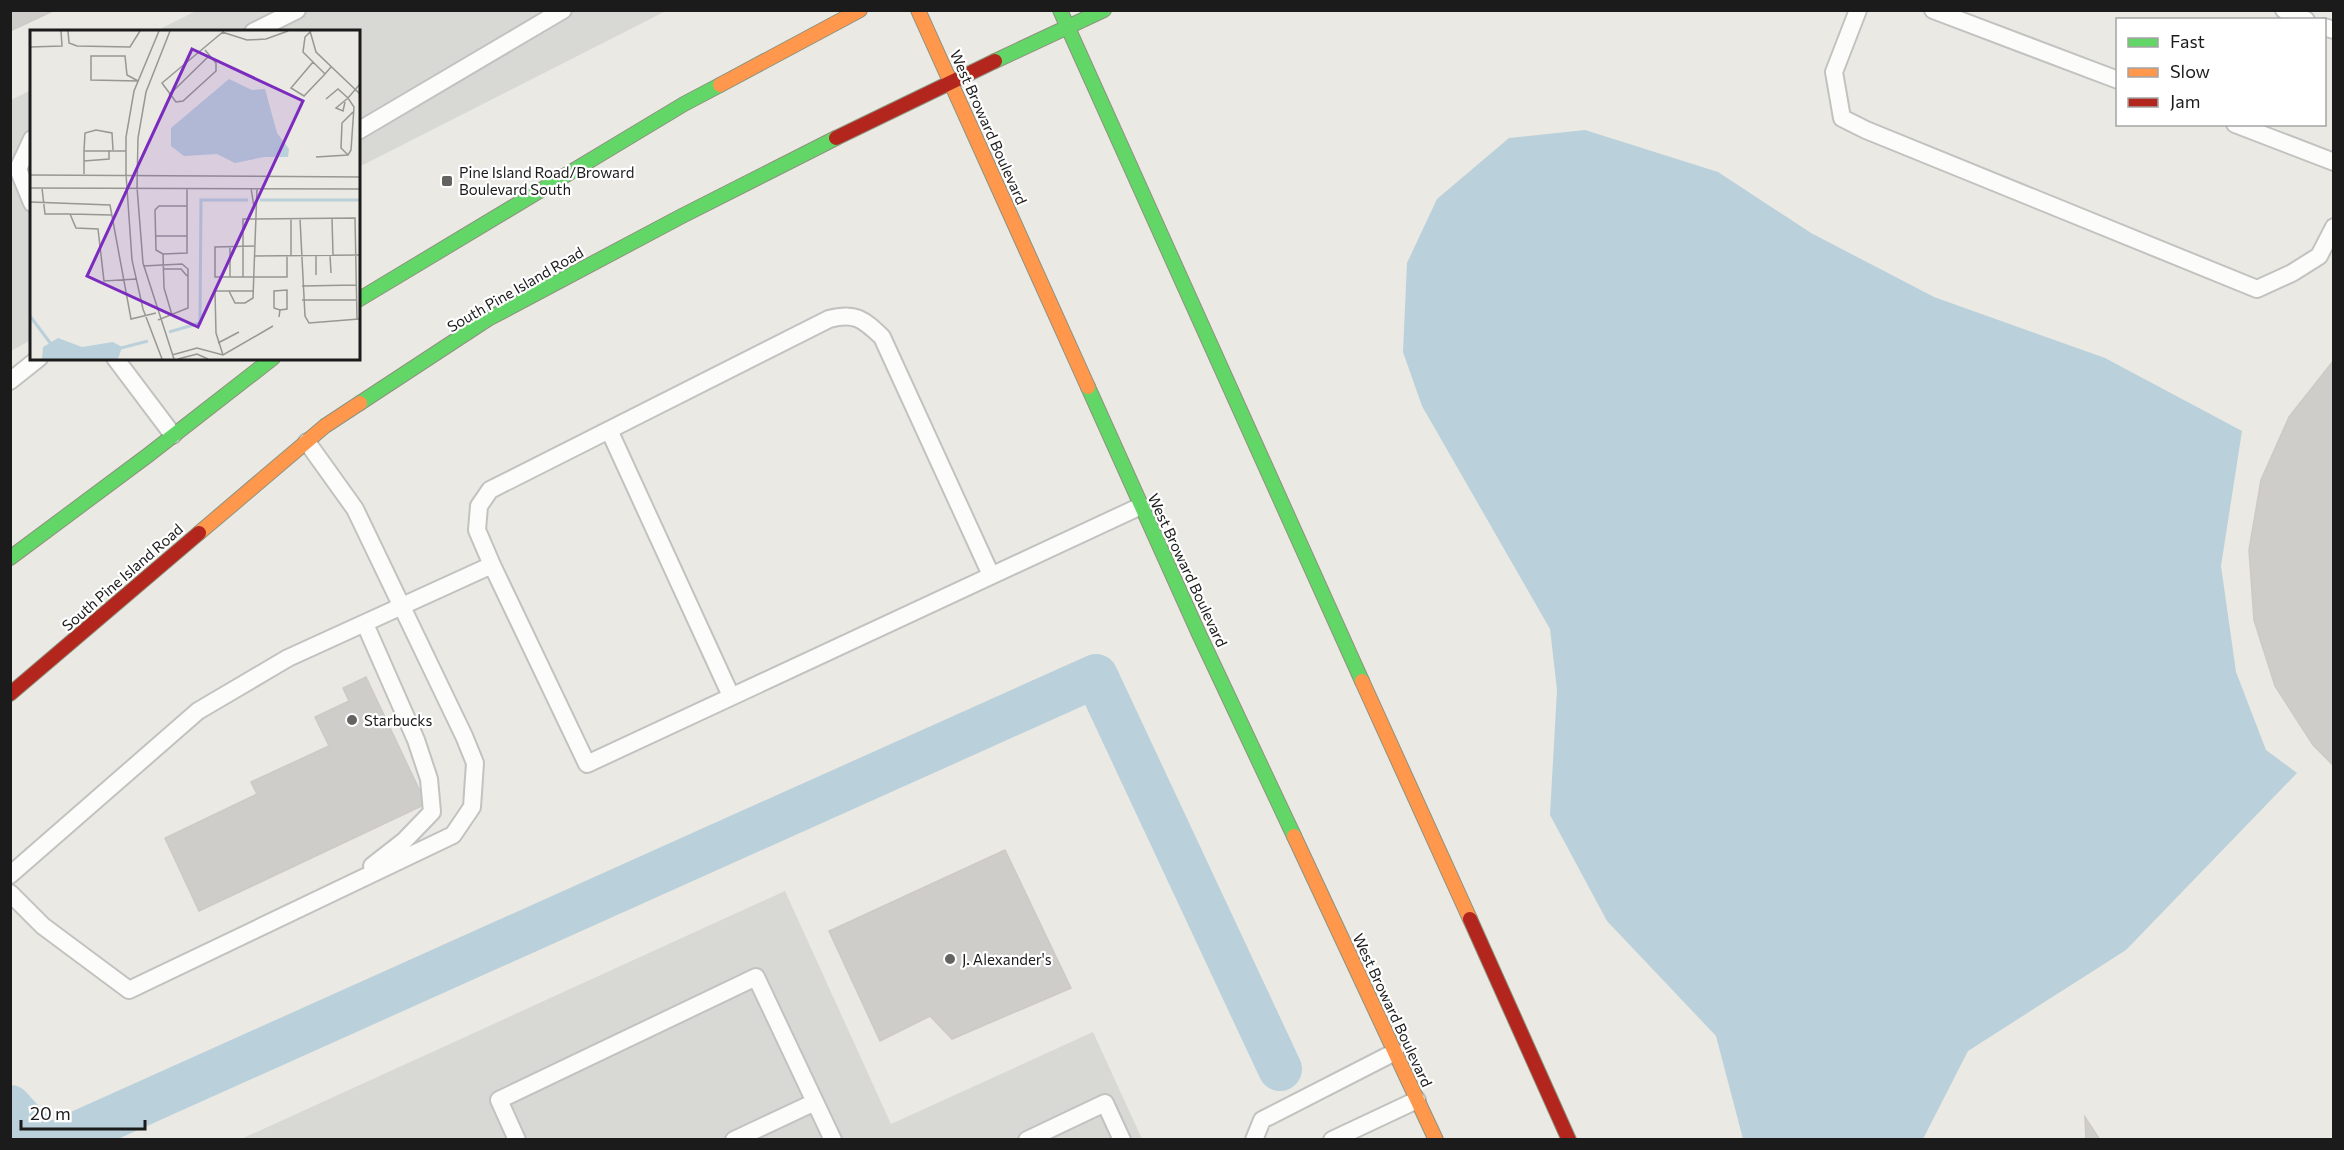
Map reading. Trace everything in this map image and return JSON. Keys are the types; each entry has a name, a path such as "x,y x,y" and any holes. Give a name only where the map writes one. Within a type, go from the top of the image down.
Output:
{"main road":[{"path":"360,299 684,104 860,10"},
{"name":"West Broward Boulevard","path":"918,10 1141,506 1436,1140"},
{"path":"1060,10 1569,1140"},
{"name":"South Pine Island Road","path":"10,694 325,426 488,319 682,216 951,81 1104,10"},
{"path":"10,558 270,360"}],"lane":[{"path":"258,30 297,10"},
{"path":"360,130 563,10"},
{"path":"1858,10 1834,72 1842,118 1866,130 2257,289 2292,273 2319,256 2334,227"},
{"path":"1933,10 2116,79"},
{"path":"2283,10 2301,18"},
{"path":"2240,126 2334,162"},
{"path":"30,143 18,169 30,197"},
{"path":"992,575 882,337 864,320 844,315 829,319 490,490 479,506 477,530 587,764 1141,506"},
{"path":"10,381 36,360"},
{"path":"117,360 173,435"},
{"path":"609,430 731,696"},
{"path":"10,893 44,926 129,990 453,835 472,807 475,764 464,736 355,509 307,442"},
{"path":"10,875 198,711 288,658 492,565"},
{"path":"351,884 404,841 432,812 429,779 416,740 364,624"},
{"path":"517,1140 499,1100 756,977 833,1140"},
{"path":"1254,1140 1262,1120 1395,1052"},
{"path":"1332,1140 1417,1100"},
{"path":"735,1140 815,1102"},
{"path":"1027,1140 1105,1103 1122,1140"}],"shaded area":[{"path":"198,10 666,11 360,166 360,30 158,30"},
{"path":"30,90 30,341 11,351 11,100"},
{"path":"785,891 891,1124 1093,1032 1142,1139 239,1140"}],"water":[{"path":"1585,130 1718,172 1811,233 1934,297 2105,358 2242,431 2221,566 2236,672 2266,750 2297,773 2126,950 1968,1051 1923,1139 1743,1139 1716,1036 1607,921 1550,815 1557,690 1550,629 1422,406 1403,352 1407,263 1437,199 1509,138"}],"building":[{"path":"10,10 55,10 10,31"},
{"path":"2334,360 2334,766 2313,745 2275,686 2254,620 2249,550 2261,480 2289,417"},
{"path":"366,677 426,804 199,911 165,838 257,794 251,782 329,746 315,717 349,701 343,688"},
{"name":"J. Alexander's","path":"1005,850 1071,988 952,1039 930,1016 880,1041 829,931"},
{"path":"2085,1117 2100,1140 2086,1140"}],"waterway":[{"path":"62,1140 1096,676 1280,1069"},
{"path":"10,1107 40,1140"}],"traffic: fast":[{"path":"1060,10 1362,681"},
{"path":"995,61 1104,10"},
{"path":"360,299 684,104 720,85"},
{"path":"360,403 488,319 682,216 836,138"},
{"path":"10,558 270,360"},
{"path":"1088,387 1199,634 1294,836"}],"traffic: slow":[{"path":"720,85 860,10"},
{"path":"918,10 1088,387"},
{"path":"199,533 325,426 360,403"},
{"path":"1362,681 1470,919"},
{"path":"1294,836 1436,1140"}],"traffic: jam":[{"path":"836,138 995,61"},
{"path":"10,694 199,533"},
{"path":"1470,919 1569,1140"}],"place":[{"name":"Pine Island Road/Broward Boulevard South","path":"447,181"},
{"name":"Starbucks","path":"352,720"},
{"name":"J. Alexander's","path":"950,959"}]}
